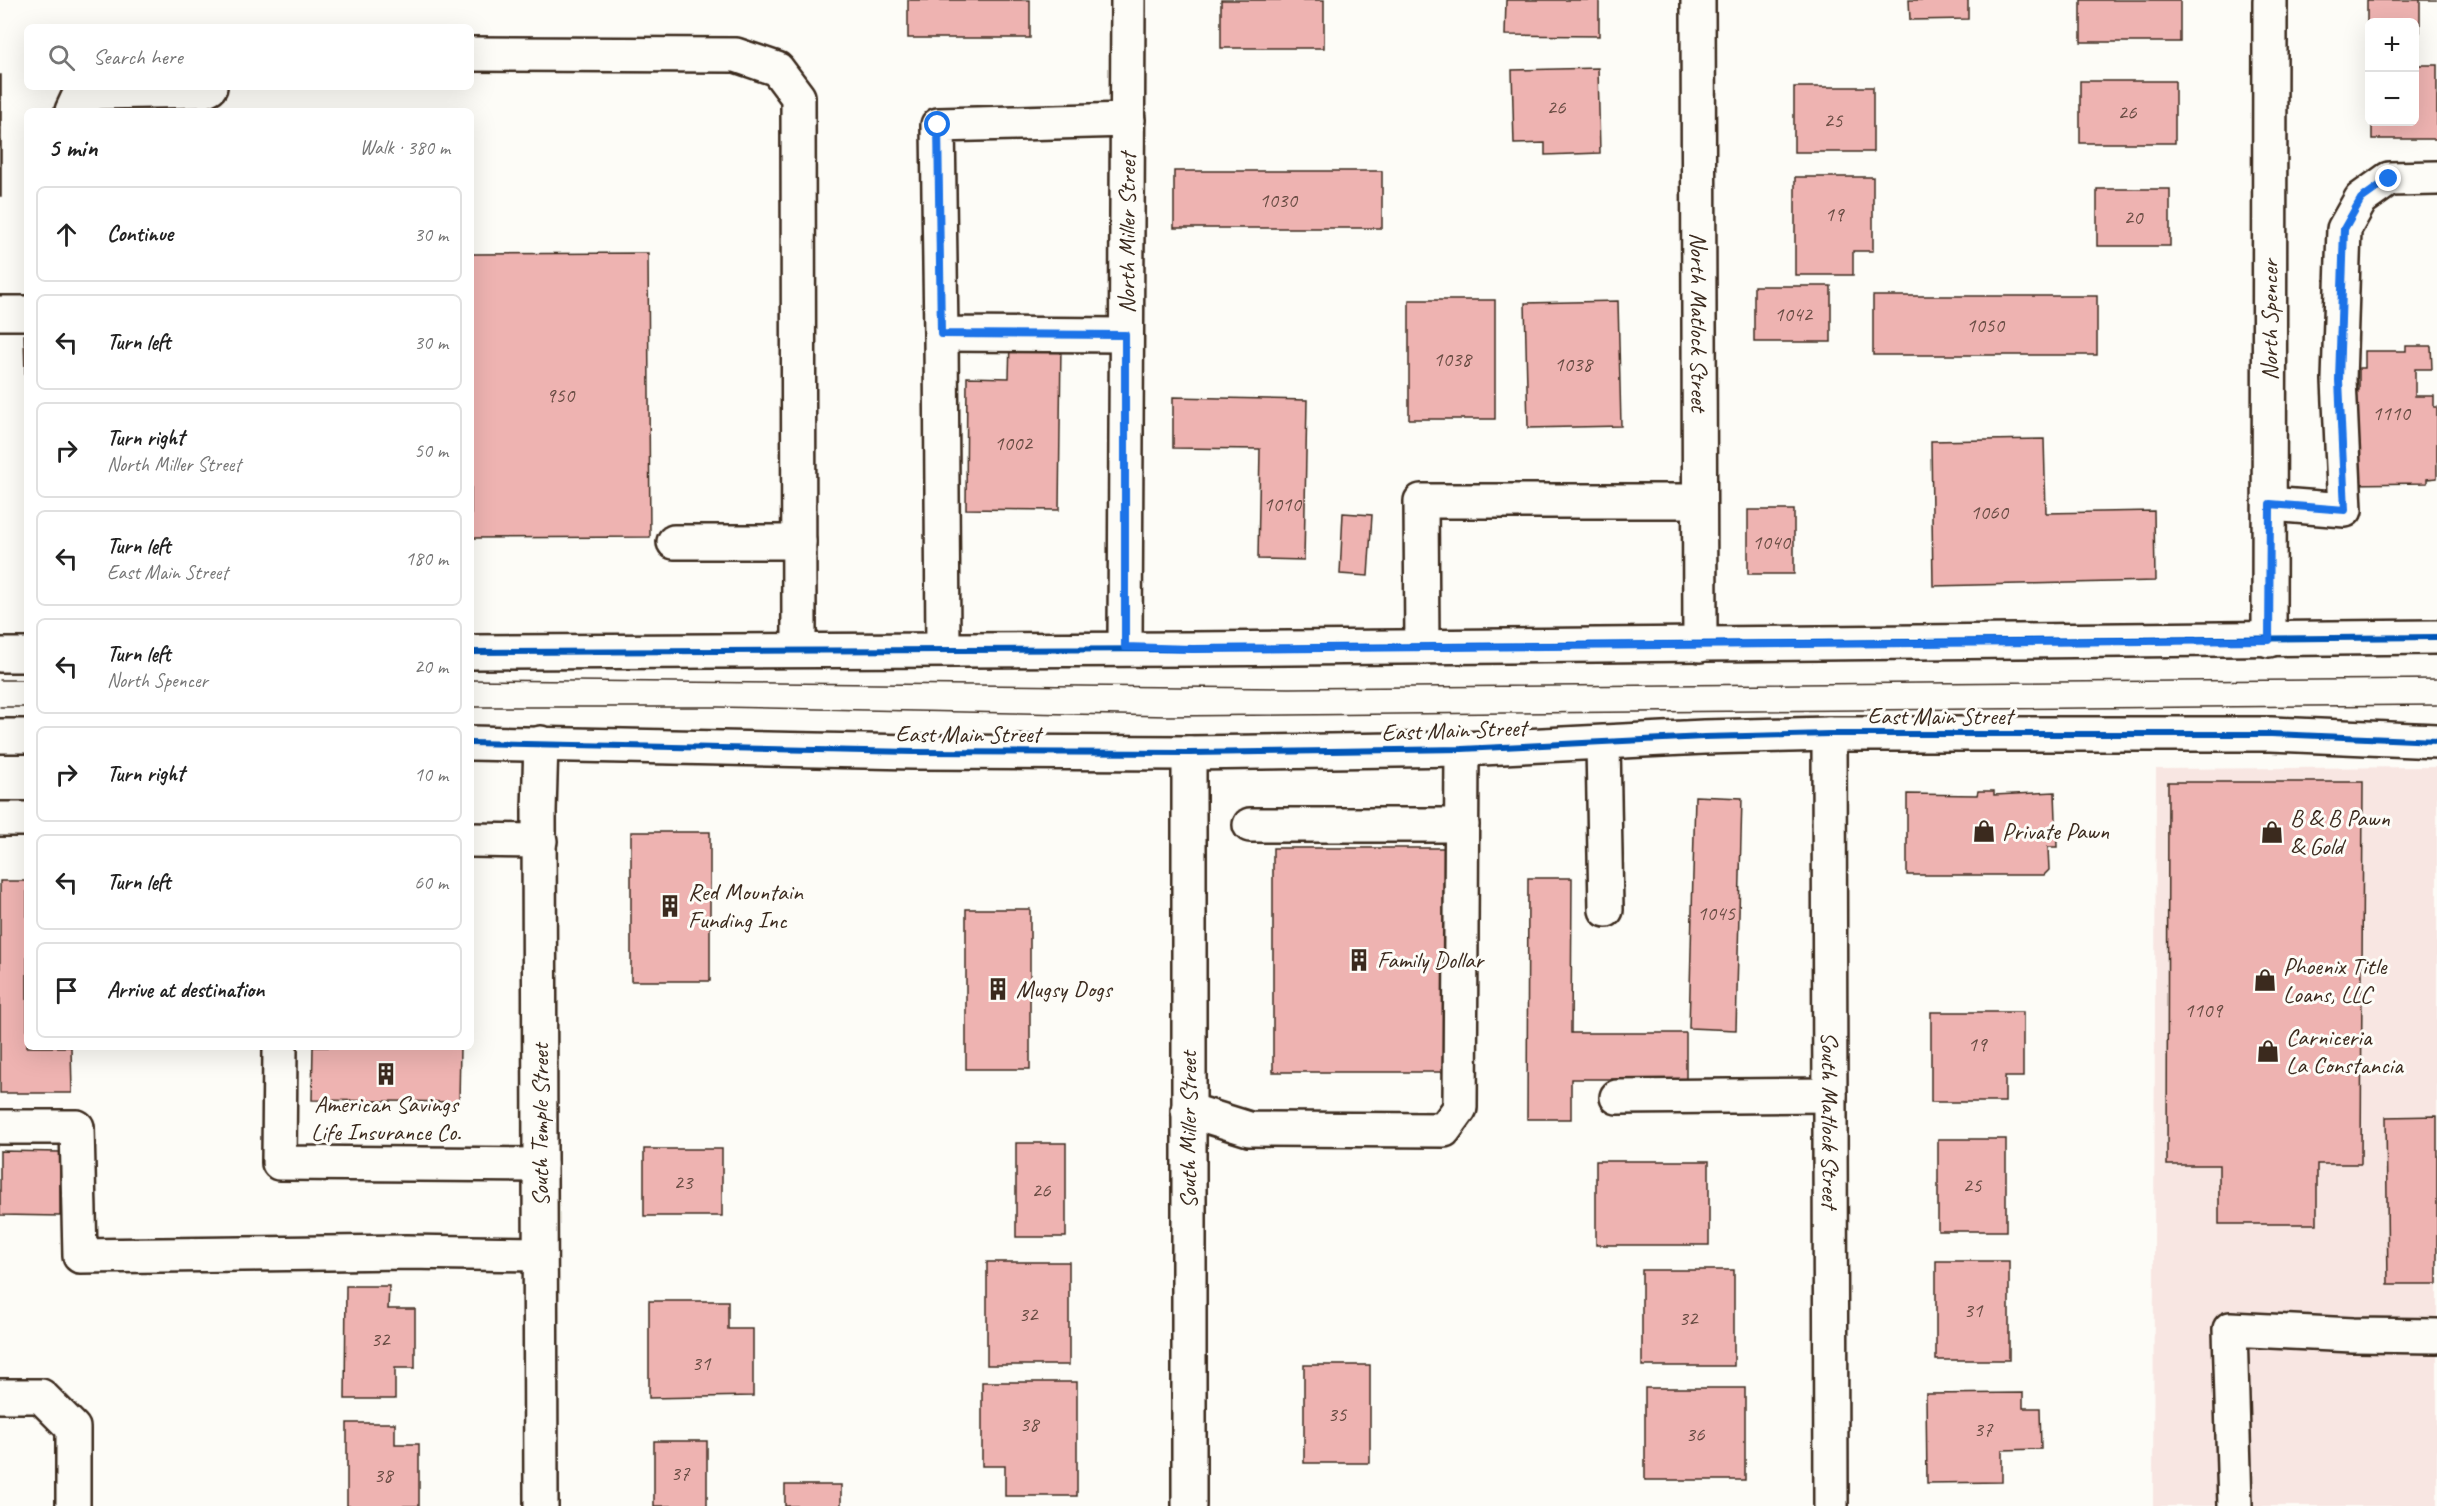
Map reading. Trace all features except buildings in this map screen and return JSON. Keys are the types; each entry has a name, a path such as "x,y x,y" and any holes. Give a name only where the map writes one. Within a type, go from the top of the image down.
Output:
{"street":[{"name":"North Miller Street","path":"1125,647 1128,0"},
{"name":"North Matlock Street","path":"1698,0 1700,645"},
{"name":"North Spencer","path":"2269,640 2270,0"},
{"path":"474,54 736,55 777,69 798,98 799,650"},
{"path":"73,108 78,98 98,92 206,96"},
{"path":"943,649 938,125 1128,120"},
{"path":"2270,504 2345,510 2339,380 2344,229 2361,199 2389,179 2437,178"},
{"path":"0,313 24,313"},
{"path":"941,334 1125,335"},
{"path":"1422,647 1421,501 1698,501"},
{"path":"674,543 799,542"},
{"path":"474,652 1700,645 2437,637"},
{"path":"0,655 24,655"},
{"name":"East Main Street","path":"474,743 902,752 1190,753 1462,749 1829,734 2271,734 2437,741"},
{"name":"South Matlock Street","path":"1829,734 1831,1506"},
{"path":"0,736 24,736"},
{"name":"South Temple Street","path":"541,743 541,1506"},
{"path":"1604,743 1606,910"},
{"path":"1188,1110 1249,1129 1444,1130 1460,1108 1462,749"},
{"name":"South Miller Street","path":"1189,1506 1190,753"},
{"path":"0,819 24,819"},
{"path":"1250,825 1462,825"},
{"path":"474,840 540,841"},
{"path":"280,1050 279,1163 540,1166"},
{"path":"1617,1097 1830,1095"},
{"path":"0,1127 78,1126 80,1256 406,1252 540,1254"},
{"path":"2235,1506 2230,1329 2353,1335 2437,1336"},
{"path":"0,1396 41,1396 73,1428 72,1506"}],"shaded area":[{"path":"2437,767 2437,1506 2153,1506 2156,769"}],"tram line":[{"path":"474,680 1289,688 2437,679"},
{"path":"0,680 24,680"},
{"path":"474,707 717,707 1167,716 2437,705"},
{"path":"0,707 24,707"}],"cycle path":[{"path":"474,652 1192,649 2437,637"},
{"path":"474,743 913,752 1189,753 1462,749 1704,737 1829,734 2271,734 2437,741"}],"place":[{"name":"Private Pawn","path":"1984,831"},
{"name":"B & B Pawn & Gold","path":"2272,832"},
{"name":"Red Mountain Funding Inc","path":"670,906"},
{"name":"Family Dollar","path":"1359,960"},
{"name":"Phoenix Title Loans, LLC","path":"2265,980"},
{"name":"Mugsy Dogs","path":"998,989"},
{"name":"Carniceria La Constancia","path":"2268,1051"},
{"name":"American Savings Life Insurance Co.","path":"386,1074"}],"route":[{"path":"938,125 941,334 1125,335 1125,647 1192,649 2269,640 2270,504 2345,510 2339,380 2344,229 2361,199 2389,179"}]}
